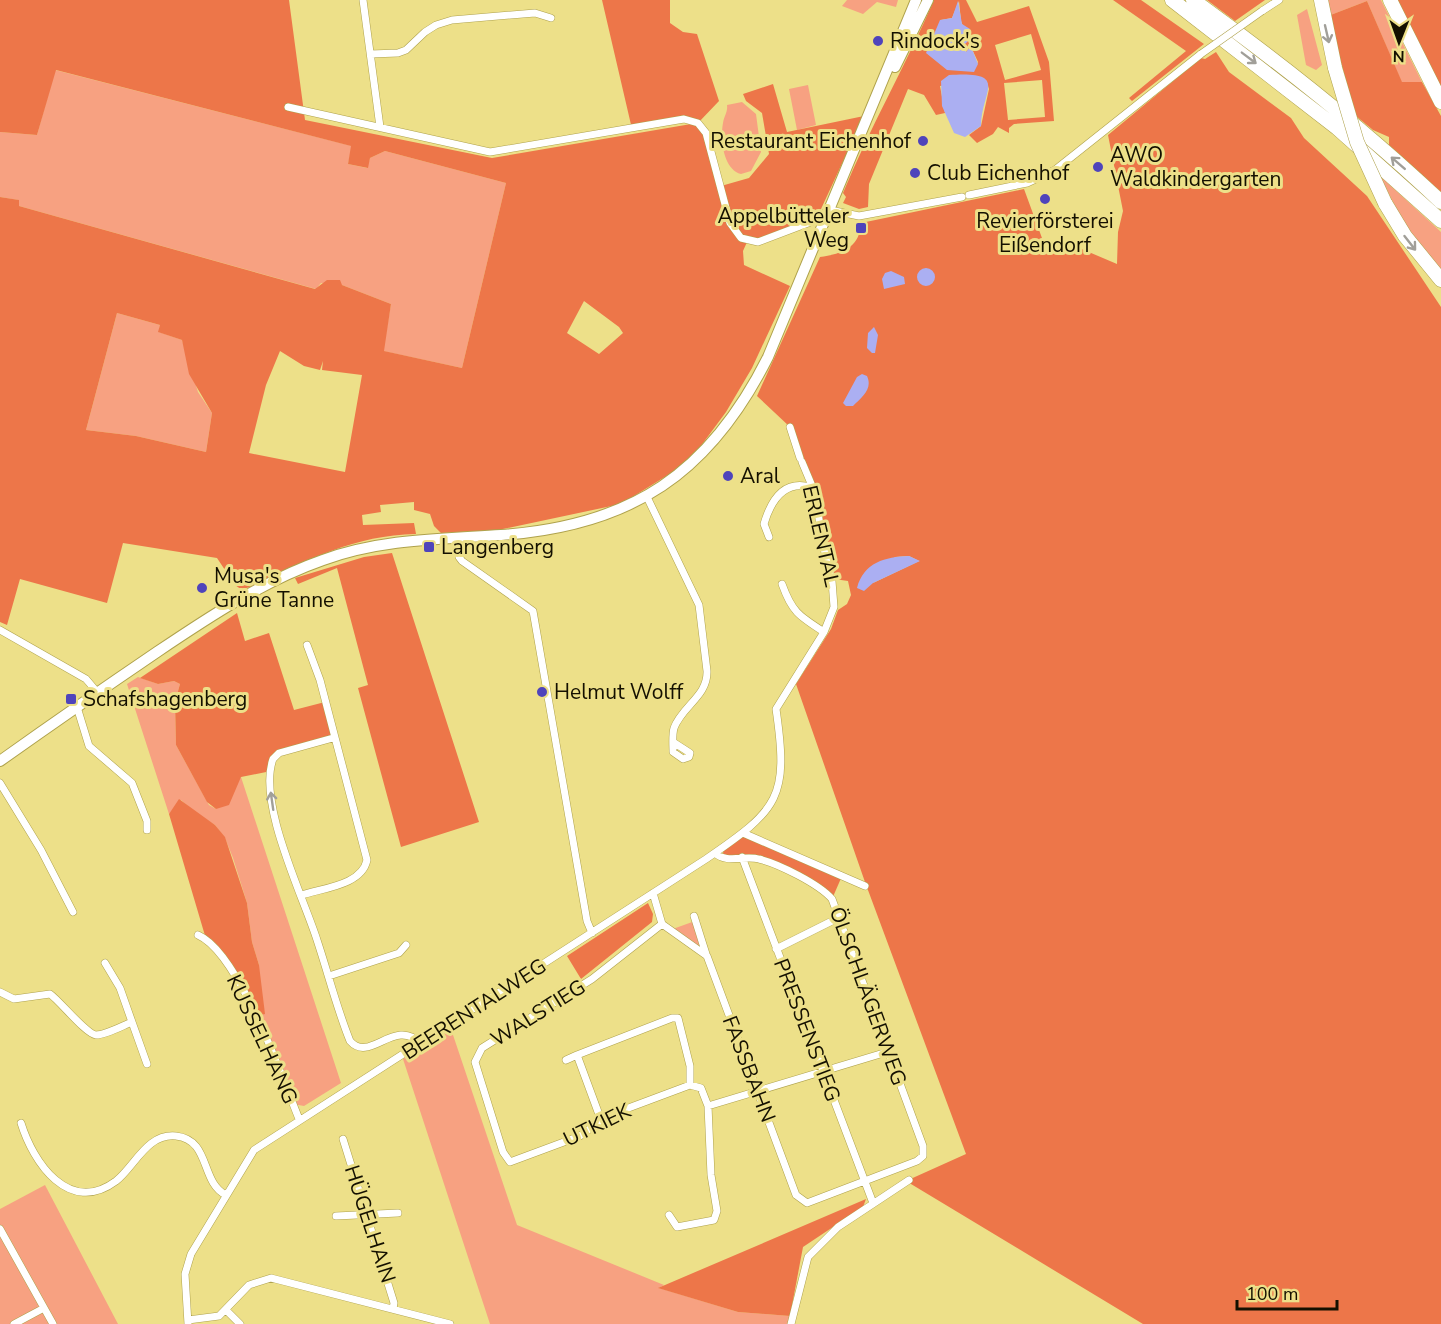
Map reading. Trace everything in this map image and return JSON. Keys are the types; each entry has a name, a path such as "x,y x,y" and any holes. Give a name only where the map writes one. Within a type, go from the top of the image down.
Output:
{"highway":[{"path":"1172,0 1337,129 1441,221"},
{"path":"1193,0 1282,68 1375,144 1441,202"},
{"path":"1321,0 1335,68 1360,150 1385,203 1405,236 1441,280"},
{"path":"1390,0 1441,102"}],"main road":[{"path":"0,761 210,616 322,560 382,545 525,533 572,525 617,512 647,497 678,477 710,446 730,422 752,389 826,221 916,0"},
{"path":"871,109 928,0"}],"street":[{"path":"363,0 380,127"},
{"path":"830,210 844,215 859,216 1027,183 1055,170 1201,54 1279,0"},
{"path":"371,54 398,53 406,50 425,32 436,25 452,20 535,13 550,18"},
{"path":"288,107 490,152 684,119 698,123 706,133 730,223 741,238 758,242 812,221 826,221"},
{"name":"ERLENTAL","path":"743,834 776,798 782,777 783,755 776,709 824,632 834,607 835,598 815,493 810,487 790,427"},
{"path":"769,537 764,524 782,490 791,485 810,487"},
{"path":"647,497 699,604 708,680 702,692 674,728 673,742"},
{"path":"459,537 459,557 462,561 533,610 587,921 592,933"},
{"path":"782,584 790,605 797,615 824,632"},
{"path":"0,630 86,679 97,692"},
{"path":"302,895 354,879 361,874 366,863 365,849 333,738 320,680 307,645"},
{"path":"77,707 89,746 132,783 147,821 147,830"},
{"path":"333,738 275,756 271,771 276,822 349,1039 355,1046 365,1048 404,1034 413,1036 421,1044"},
{"path":"0,783 41,850 73,912"},
{"path":"743,834 865,886"},
{"name":"BEERENTALWEG","path":"188,1322 186,1267 191,1254 254,1150 743,834"},
{"name":"ÖLSCHLÄGERWEG","path":"715,853 724,859 742,857 772,863 823,891 832,899 923,1146 923,1156 917,1161 864,1182"},
{"name":"PRESSENSTIEG","path":"742,857 873,1203"},
{"path":"653,893 662,924 707,956"},
{"name":"FASSBAHN","path":"694,916 796,1195 807,1203 864,1182"},
{"path":"776,949 840,917"},
{"name":"WALSTIEG","path":"510,1162 504,1152 476,1071 475,1059 478,1052 592,979 662,924"},
{"name":"KUSSELHANG","path":"198,935 206,939 225,962 248,999 299,1119"},
{"path":"329,975 399,953 406,945"},
{"path":"105,963 120,988 147,1064"},
{"path":"0,992 14,999 50,994 89,1033 96,1035 132,1022"},
{"path":"566,1060 672,1018 678,1018 690,1066 690,1084 701,1088 708,1106 711,1175 717,1211 714,1220 677,1227 669,1215"},
{"path":"708,1106 756,1089 887,1052"},
{"path":"578,1055 601,1120"},
{"name":"UTKIEK","path":"510,1162 580,1136 601,1120 690,1084"},
{"path":"21,1123 43,1169 56,1182 67,1188 91,1191 109,1185 126,1172 151,1144 160,1138 173,1136 187,1139 200,1150 212,1184 226,1195"},
{"name":"HÜGELHAIN","path":"343,1140 394,1303 393,1309"},
{"path":"791,1324 808,1257 838,1227 909,1180"},
{"path":"336,1216 398,1213"},
{"path":"0,1229 53,1324"},
{"path":"188,1322 216,1317 226,1310 249,1285 271,1278 450,1324"},
{"path":"14,1324 44,1308"},
{"path":"226,1310 240,1324"}],"shaded area":[{"path":"0,0 289,0 305,120 492,158 697,123 684,119 632,129 602,0 670,0 670,23 683,32 697,34 719,101 698,123 706,133 721,186 749,178 769,154 762,113 746,101 743,94 773,84 787,132 864,116 815,222 766,240 747,242 743,251 744,265 790,286 752,368 726,412 689,462 621,504 498,530 441,533 434,526 430,514 414,510 414,502 380,505 381,512 362,515 363,525 414,523 416,534 392,536 348,545 242,590 235,585 217,558 123,543 107,603 20,579 7,625 0,622 0,197 19,200 19,206 315,289 327,280 340,280 342,285 391,304 384,351 462,368 506,183 385,151 370,158 368,168 348,164 351,146 56,70 37,135 0,132","holes":["584,301 619,327 623,333 599,354 567,333","117,313 160,325 158,332 182,340 189,374 212,413 206,452 136,436 86,430","280,351 304,366 320,370 323,361 322,370 362,375 345,472 249,453 266,385"]},
{"path":"847,0 898,0 896,7 877,2 863,14 842,6"},
{"path":"934,0 966,0 977,22 1029,6 1049,62 1054,121 1014,124 1009,128 1009,133 998,127 993,134 977,143 969,135 981,126 989,89 986,80 940,86 945,113 936,115 924,95 908,89 869,184 868,207 859,209 843,203 846,197 843,193 854,168","holes":["959,1 961,21 968,39 963,44 963,49 967,52 972,49 978,62 975,68 936,60 927,53 941,20 952,18","1031,34 1041,70 1005,80 995,45","1042,80 1045,117 1008,120 1004,83"]},
{"path":"1113,0 1141,0 1204,44 1132,101 1129,98 1186,51"},
{"path":"1207,0 1265,0 1235,21"},
{"path":"1325,0 1381,0 1422,82 1402,83 1367,1 1328,16"},
{"path":"1394,0 1441,0 1441,92"},
{"path":"1367,1 1402,82 1422,82 1441,116 1441,192 1389,145 1389,137 1373,130 1356,116 1328,16"},
{"path":"1307,9 1322,65 1316,70 1306,65 1297,15"},
{"path":"1216,52 1229,72 1291,118 1304,138 1367,196 1441,307 1441,1324 1143,1324 906,1181 966,1154 865,882 796,684 831,629 838,610 847,604 851,595 848,581 834,579 808,480 790,427 757,396 820,257 842,252 853,244 860,232 861,223 1024,189 1046,249 1077,247 1117,264 1118,232 1123,211 1108,135 1201,58 1205,59","holes":["909,556 919,561 873,583 895,557"]},
{"path":"55,70 352,146 348,164 367,168 370,158 385,151 506,183 462,368 383,351 391,304 342,285 321,283 316,289 19,206 18,200 0,197 0,132 37,135"},
{"path":"808,85 816,125 797,130 789,89"},
{"path":"742,102 756,114 761,152 751,171 741,174 730,166 724,153 722,137 727,105"},
{"path":"1380,176 1441,232 1441,273 1403,222"},
{"path":"117,313 160,325 159,332 182,340 198,392 212,413 206,452 136,436 86,430"},
{"path":"392,553 479,822 401,847 358,688 368,685 337,568 298,584 295,578 364,557"},
{"path":"237,613 245,641 269,633 294,710 325,702 333,738 279,753 271,771 241,777 229,805 216,809 207,802 176,745 175,702 180,684 174,681 158,684 140,678"},
{"path":"138,677 158,684 174,681 180,684 175,702 176,745 209,805 216,809 241,777 341,1083 304,1106 293,1104 256,1016 259,965 252,942 247,903 233,858 225,838 215,825 197,814 181,800 169,814 127,684"},
{"path":"179,799 215,825 225,837 247,903 252,942 259,965 265,1014 256,1016 248,999 206,939 169,814"},
{"path":"743,833 842,876 832,899 828,894 759,859 724,859 723,851"},
{"path":"648,903 653,914 652,922 581,979 567,956"},
{"path":"695,921 703,944 694,946 670,930"},
{"path":"451,1029 517,1225 664,1285 659,1288 738,1312 790,1316 788,1324 490,1324 403,1059"},
{"path":"45,1185 118,1324 0,1324 0,1209"},
{"path":"866,1199 863,1207 803,1247 790,1316 738,1312 658,1288"}],"water":[{"path":"958,1 962,24 970,29 965,33 968,41 962,47 966,52 970,47 972,49 978,64 974,72 947,70 926,53 940,20 952,18"},
{"path":"949,75 980,76 986,80 988,86 981,126 965,137 954,133 942,106 941,81"},
{"path":"926,268 932,271 935,277 932,283 926,286 920,283 917,277 920,271"},
{"path":"891,271 904,277 905,284 884,289 882,279 885,273"},
{"path":"874,327 878,335 875,353 872,353 867,348 868,333"},
{"path":"862,374 867,376 868,389 853,406 846,406 843,403 857,377"},
{"path":"909,556 920,561 873,583 864,591 857,588 860,579 870,567 884,560"}],"place":[{"name":"Rindock's","path":"878,41"},
{"name":"Restaurant Eichenhof","path":"923,141"},
{"name":"AWO Waldkindergarten","path":"1098,167"},
{"name":"Club Eichenhof","path":"915,173"},
{"name":"Revierförsterei Eißendorf","path":"1045,199"},
{"name":"Appelbütteler Weg","path":"861,228"},
{"name":"Aral","path":"728,476"},
{"name":"Langenberg","path":"429,547"},
{"name":"Musa's Grüne Tanne","path":"202,588"},
{"name":"Helmut Wolff","path":"542,692"},
{"name":"Schafshagenberg","path":"71,699"}]}
